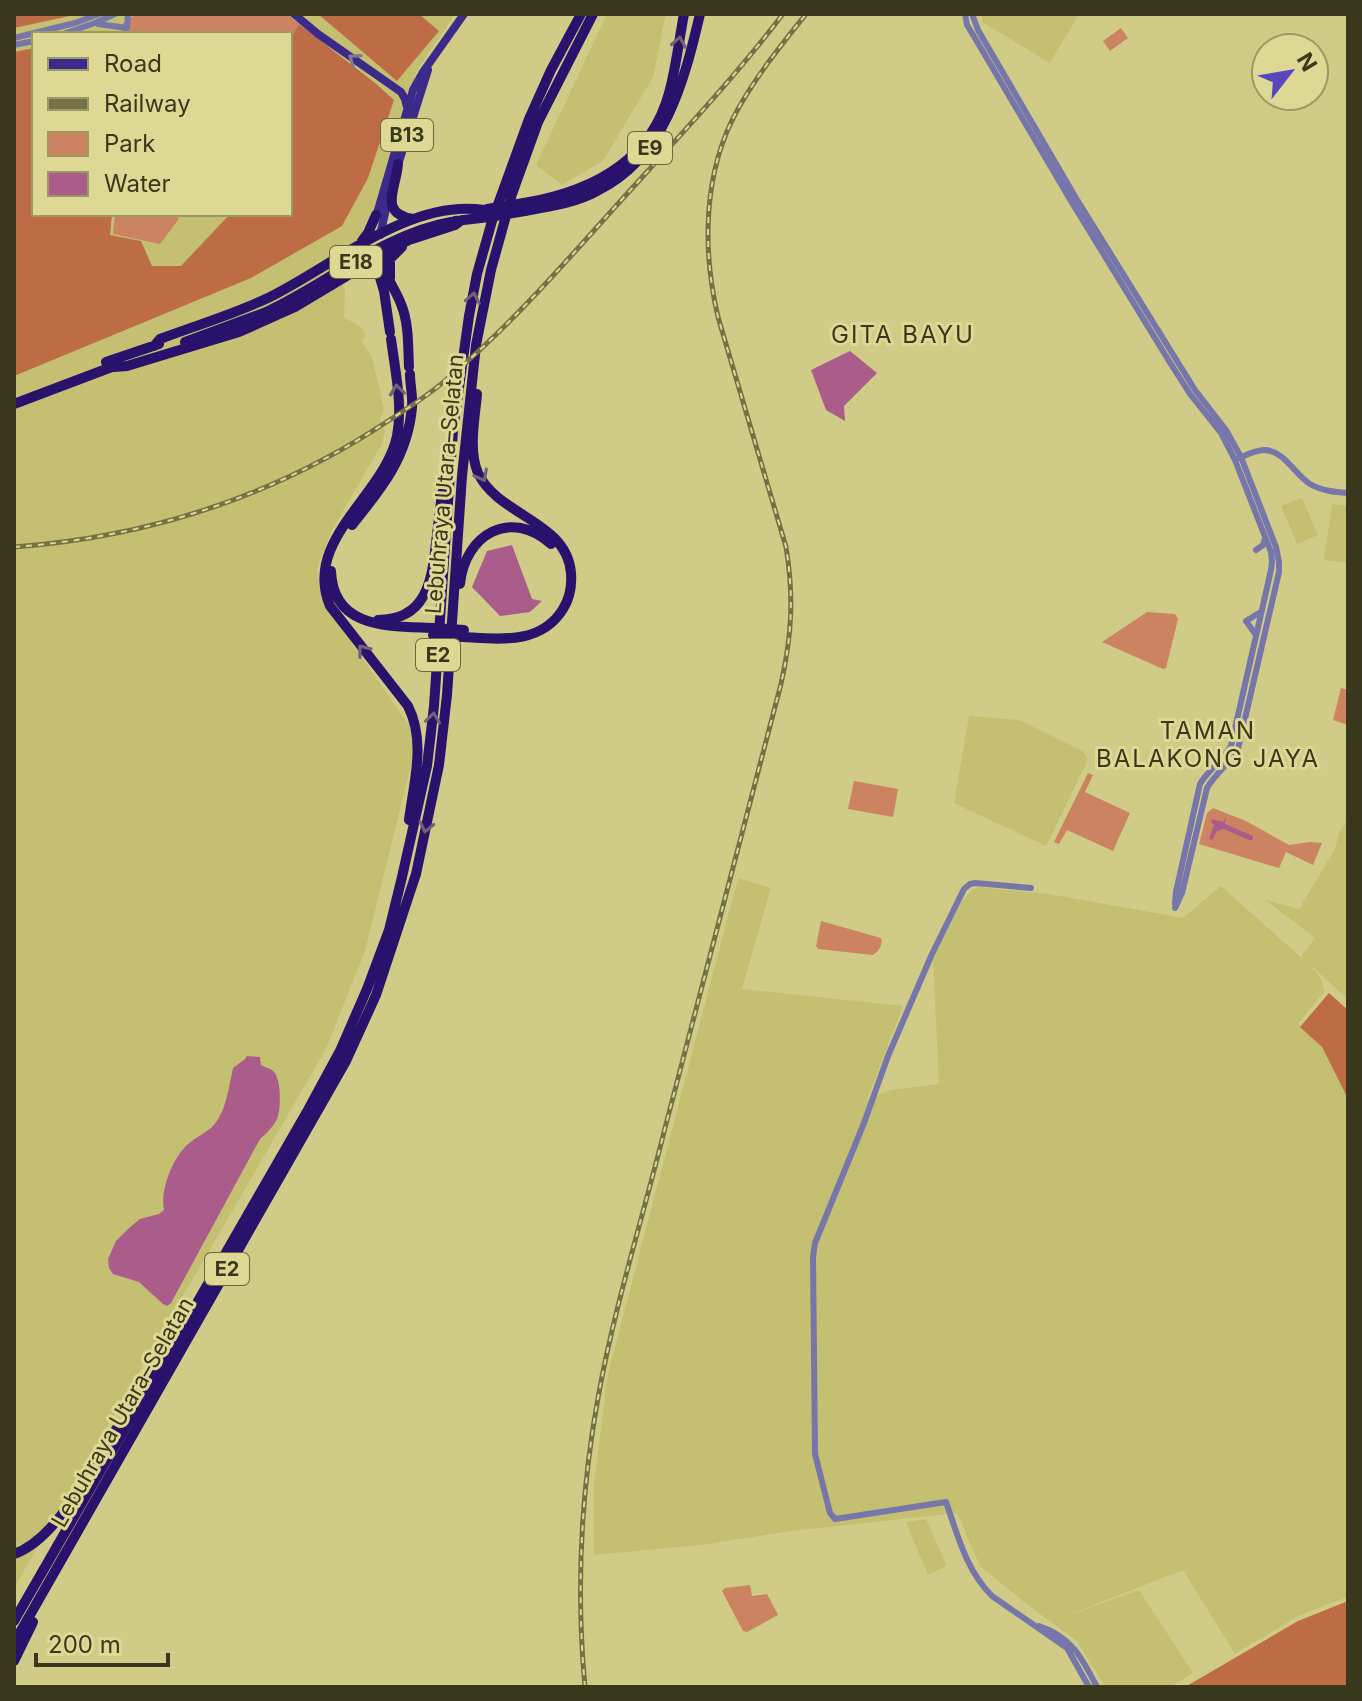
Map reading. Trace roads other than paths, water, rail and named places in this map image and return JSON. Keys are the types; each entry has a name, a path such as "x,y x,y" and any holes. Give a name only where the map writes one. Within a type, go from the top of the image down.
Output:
{"highway":[{"name":"Lebuhraya Utara–Selatan","path":"14,1621 287,1149 340,1051 389,930 427,766 453,430 475,288 492,221 529,119 581,14"},
{"name":"Lebuhraya Utara–Selatan","path":"14,1643 346,1061 376,995 416,874 439,765 447,695 460,496 476,345 491,270 512,194 538,122 593,14"},
{"name":"E9","path":"525,207 593,184 634,154 654,126 668,95 684,14"},
{"name":"E9","path":"455,219 487,212 568,203 618,179 646,153 662,130 676,98 700,14"},
{"path":"398,164 391,204 396,214 413,219"},
{"path":"154,346 160,339 270,297 413,219 455,209 487,212"},
{"path":"355,249 368,233 376,215"},
{"path":"114,367 127,366 239,332 295,307 409,240 455,225 455,219"},
{"name":"E18","path":"14,404 230,327 392,235 425,222 455,219"},
{"path":"376,237 386,286 399,406 397,435 388,464 341,529 330,550 325,566 325,588 330,606 339,620 408,706 415,720 419,746 402,877"},
{"path":"386,286 390,259 409,240"},
{"path":"355,249 360,248 367,253 368,258 362,267"},
{"path":"328,288 360,273 369,275 386,286 403,307 412,405 407,439 395,467 342,538 331,565 334,591 344,607 363,621 518,638 541,630 556,618 571,590 571,566 561,545 488,488 477,471 473,454 480,359 476,345"},
{"name":"E18","path":"14,396 264,310"},
{"path":"357,617 397,618 425,596 432,576 447,442 453,430"},
{"path":"447,695 451,685 462,571 469,553 484,537 507,528 525,528 549,542 561,558 565,582 561,598 551,615 522,630 464,634"},
{"path":"325,588 339,610 354,623 378,630 434,631"},
{"path":"14,1554 25,1550 50,1531 128,1410 141,1398"},
{"path":"14,1661 72,1541"}],"main road":[{"path":"294,14 401,92 407,108"},
{"name":"B13","path":"376,237 376,215 413,90 464,14"},
{"name":"B13","path":"376,237 433,58"}],"street":[{"path":"40,32 99,14"},
{"path":"69,32 115,14"},
{"path":"95,23 127,28 128,14"},
{"path":"965,14 967,25 1071,201 1190,394 1238,459 1272,562 1231,746 1222,760 1203,778 1197,793 1175,908 1182,893 1207,788 1238,749 1279,572 1276,547 1238,459 1221,422 1195,390 1076,198 978,30 972,14"},
{"path":"1238,459 1267,450 1281,457 1309,484 1348,493"},
{"path":"1256,550 1263,545 1265,537"},
{"path":"1256,635 1246,621 1261,612"},
{"path":"1031,888 975,883 964,889 888,1056 815,1243 815,1454 832,1517 839,1519 946,1502 965,1559 982,1585 992,1596 1067,1648 1089,1686"},
{"path":"1035,1625 1072,1644 1097,1687"},
{"path":"1080,1655 1078,1659 1089,1686"}],"water":[{"path":"850,351 877,373 844,406 845,421 826,410 811,370"},
{"path":"512,545 532,599 542,601 530,612 500,616 472,587 487,551"},
{"path":"1226,817 1225,824 1253,836 1253,840 1224,829 1217,831 1212,840 1209,839 1214,825 1212,819 1223,822"},
{"path":"247,1056 260,1057 261,1065 272,1070 278,1079 277,1119 260,1139 167,1306 139,1282 113,1274 108,1259 116,1241 128,1229 140,1219 164,1210 168,1176 176,1159 186,1146 217,1121 233,1068"}],"railway":[{"path":"14,547 114,534 209,508 301,471 345,448 418,401 470,359 534,296 701,112 783,14"},
{"path":"585,1687 581,1615 582,1542 598,1398 620,1296 781,684 790,632 791,599 786,547 713,291 708,238 712,184 726,133 738,109 806,14"}],"district":[{"name":"GITA BAYU","path":"903,335"},
{"name":"TAMAN BALAKONG JAYA","path":"1208,745"}]}
